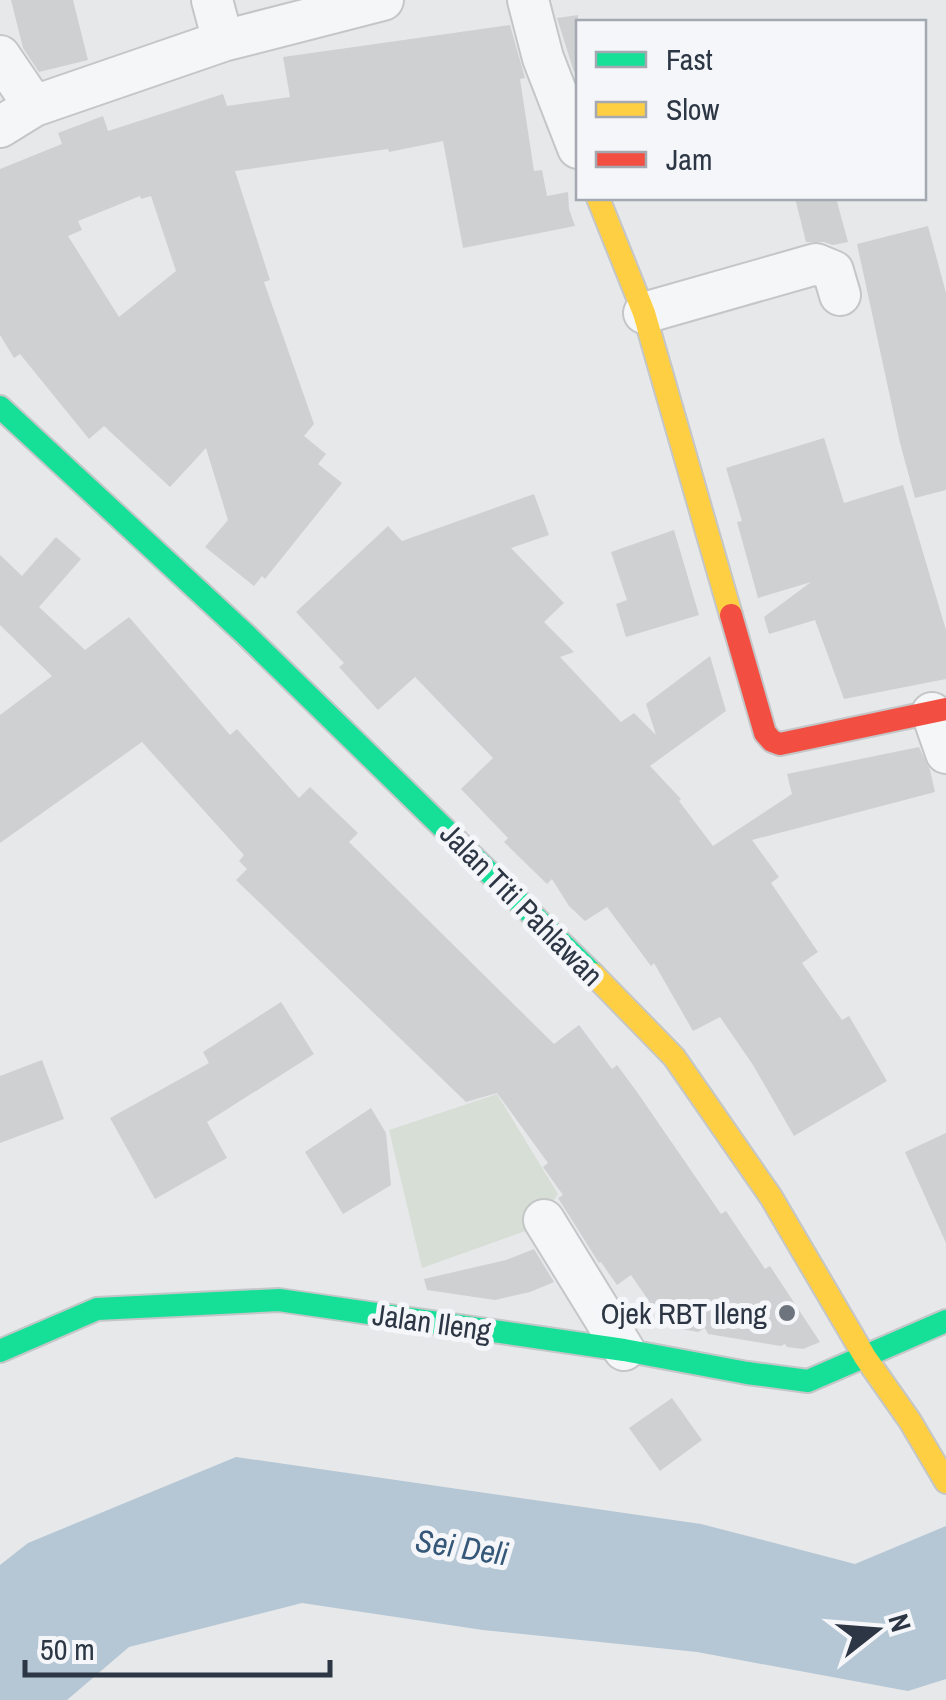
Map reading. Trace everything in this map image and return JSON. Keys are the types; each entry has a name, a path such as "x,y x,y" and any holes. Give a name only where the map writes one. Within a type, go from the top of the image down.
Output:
{"street":[{"path":"212,0 224,41"},
{"path":"0,127 34,106 224,41 383,0"},
{"path":"528,0 543,58 576,143"},
{"path":"0,56 34,106"},
{"path":"599,200 644,314 765,732 780,744 939,711 946,753"},
{"path":"644,314 816,264 832,271 840,295"},
{"name":"Jalan Titi Pahlawan","path":"0,407 244,633 572,952 674,1057 771,1197 946,1482"},
{"path":"544,1220 624,1350"},
{"name":"Jalan Ileng","path":"0,1351 96,1310 279,1300 808,1381 946,1321"}],"shaded area":[{"path":"497,1094 558,1194 534,1228 422,1268 389,1130"}],"water":[{"name":"Sei Deli","path":"236,1457 701,1524 855,1564 946,1526 946,1679 908,1691 697,1652 483,1630 302,1603 129,1647 67,1700 0,1700 0,1565 28,1543"}],"building":[{"path":"11,0 73,0 88,60 39,72 23,48"},
{"path":"578,15 576,72 574,72 557,18"},
{"path":"510,25 525,78 520,79 534,171 542,170 547,196 568,192 575,226 463,248 443,141 389,152 388,149 235,171 270,280 264,282 314,424 304,436 326,454 318,464 342,483 265,579 262,576 254,586 205,547 228,520 206,448 170,487 104,426 89,439 20,354 14,358 0,335 0,169 62,144 58,133 103,116 108,131 223,94 227,106 290,97 283,57","holes":["140,196 151,196 176,271 119,317 68,236 82,230 78,221"]},
{"path":"796,200 837,200 848,242 806,242"},
{"path":"928,226 946,293 946,490 915,498 857,244"},
{"path":"824,438 844,503 903,485 946,630 946,679 844,699 815,620 769,634 764,617 811,582 758,598 726,468"},
{"path":"534,494 549,535 511,548 564,603 544,622 574,652 560,657 621,722 634,713 656,735 646,704 710,656 726,711 650,766 681,799 713,846 792,794 787,774 919,747 930,770 935,792 752,840 779,877 771,883 818,952 802,963 842,1020 849,1016 887,1081 794,1136 720,1017 693,1031 654,963 651,966 607,907 585,921 569,906 552,879 547,884 504,842 508,838 461,789 493,758 415,677 378,710 339,667 344,663 296,612 388,526 402,541"},
{"path":"674,530 699,615 626,637 616,604 627,600 611,552"},
{"path":"56,537 81,559 39,607 85,650 129,617 230,735 237,729 299,798 310,787 358,833 349,842 554,1044 579,1025 612,1069 617,1065 721,1214 726,1211 765,1269 770,1266 820,1342 803,1349 708,1334 705,1328 698,1332 671,1327 631,1275 617,1285 558,1198 563,1195 543,1167 548,1163 497,1093 466,1102 236,880 247,869 239,861 244,855 142,742 0,843 0,715 52,676 0,625 0,555 22,576"},
{"path":"281,1002 314,1054 207,1122 227,1158 155,1199 110,1118 209,1063 203,1052"},
{"path":"42,1060 64,1119 0,1143 0,1076"},
{"path":"371,1108 386,1133 391,1185 343,1214 305,1152"},
{"path":"946,1133 946,1243 905,1152"},
{"path":"534,1249 554,1282 530,1292 495,1300 427,1290 424,1279 506,1260"},
{"path":"672,1398 702,1440 660,1471 629,1428"}],"traffic: fast":[{"path":"0,407 244,633 593,974"},
{"path":"0,1351 97,1309 279,1300 808,1381 946,1321"}],"traffic: slow":[{"path":"599,200 644,313 731,615"},
{"path":"593,974 674,1057 771,1197 865,1357 946,1482"}],"traffic: jam":[{"path":"731,615 765,733 772,741 780,744 946,709"}],"place":[{"name":"Ojek RBT Ileng","path":"787,1313"}]}
